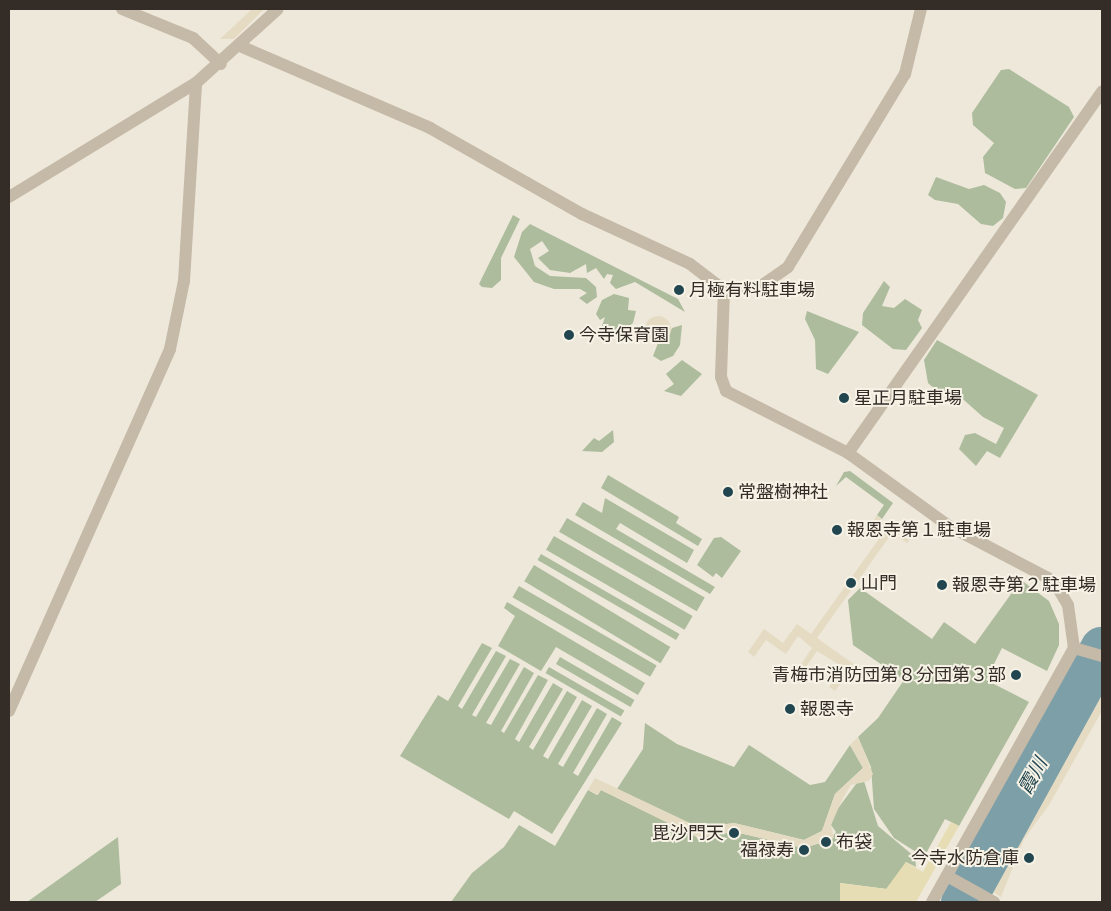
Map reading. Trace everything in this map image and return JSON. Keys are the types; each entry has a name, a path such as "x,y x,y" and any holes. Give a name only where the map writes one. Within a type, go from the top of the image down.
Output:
{"street":[{"path":"122,9 193,38 221,64"},
{"path":"9,197 196,83 221,64 278,9"},
{"path":"240,46 430,128 582,214 690,264 724,290 772,282 793,259 905,74 921,9"},
{"path":"9,711 170,350 184,281 196,83"},
{"path":"848,453 1102,91"},
{"path":"724,290 720,378 726,391 848,453 950,526 1048,578 1068,605 1079,648 951,879 932,902"},
{"path":"1079,648 1102,656"},
{"path":"951,879 991,901"}],"green space":[{"path":"1009,69 1069,107 1074,117 1026,188 1015,189 985,173 983,157 994,143 973,125 972,113 1001,70"},
{"path":"936,177 969,189 984,185 1000,193 1006,202 1003,218 993,226 981,224 958,204 935,200 928,195"},
{"path":"513,215 520,219 501,258 501,280 492,288 482,287 479,284"},
{"path":"530,224 678,299 685,312 635,282 616,289 610,283 613,275 607,274 604,279 596,268 587,273 586,264 570,273 550,270 538,258 549,251 542,241 530,249 535,266 550,276 586,278 596,287 597,297 587,304 579,298 587,293 580,289 554,289 534,282 514,257 522,232"},
{"path":"884,281 890,287 882,306 894,308 905,299 922,310 918,320 922,328 906,350 893,349 862,325 863,313"},
{"path":"614,294 629,298 628,310 636,311 633,323 621,333 605,329 602,326 605,317 600,320 596,314 602,300"},
{"path":"807,311 859,332 828,374 816,369 815,340 805,319"},
{"path":"682,325 680,345 673,356 661,361 653,356 658,343 668,338 672,328"},
{"path":"937,340 1038,395 1000,458 987,451 976,466 959,449 965,435 975,433 996,444 1004,428 983,417 956,393 940,394 928,383 924,360"},
{"path":"682,360 702,374 681,396 664,391 674,384 666,374"},
{"path":"613,430 614,442 602,452 582,451 594,438 599,441"},
{"path":"850,471 893,503 882,519 877,515 884,505 846,477 836,486 844,472"},
{"path":"608,475 679,517 676,523 702,539 698,546 601,488"},
{"path":"605,498 694,550 687,563 620,523 616,529 715,587 710,594 575,515 583,502 602,513"},
{"path":"567,518 705,598 697,611 559,532"},
{"path":"554,536 693,616 685,630 546,550"},
{"path":"721,537 741,551 722,578 716,573 713,577 697,565 714,538"},
{"path":"541,554 680,634 676,640 538,560"},
{"path":"534,565 670,647 661,663 524,581"},
{"path":"1021,580 1049,601 1059,624 1059,645 1047,671 1002,648 986,680 1029,702 959,826 945,819 924,857 894,838 874,809 871,767 858,737 878,718 904,680 853,645 848,600 860,588 932,639 944,622 975,644"},
{"path":"519,586 657,666 650,677 512,597"},
{"path":"507,602 645,683 638,695 556,647 541,671 498,646 515,616 504,608"},
{"path":"482,643 492,648 458,706 462,709 496,651 506,656 472,715 476,717 510,659 520,664 486,723 491,725 524,667 534,673 501,731 504,733 538,675 548,680 515,739 519,742 553,683 563,689 529,747 533,750 567,691 577,697 543,756 548,759 582,700 592,706 558,764 563,767 597,708 607,714 573,773 578,776 612,717 622,723 552,834 514,811 509,819 400,756 438,695 448,701"},
{"path":"560,657 634,700 630,707 556,664"},
{"path":"549,667 624,710 621,717 546,673"},
{"path":"645,723 677,744 734,767 749,745 810,785 825,782 850,745 863,768 835,794 822,831 804,840 734,823 700,828 617,789 643,749"},
{"path":"859,780 864,781 878,826 915,857 916,867 906,862 887,889 840,883 840,902 451,902 472,873 504,847 519,825 555,846 588,790 597,795 601,790 697,837 735,832 804,848 830,840 836,832 831,825 836,811"},
{"path":"118,837 121,884 95,902 27,902"}],"sand":[{"path":"951,822 959,826 916,902 840,902 840,883 886,889 906,862 923,872"}],"shaded area":[{"path":"252,9 264,9 234,39 220,39"},
{"path":"658,316 667,320 671,329 667,338 658,342 649,338 645,329 649,320"},
{"path":"877,515 890,530 910,539 907,543 892,533 817,638 855,665 835,691 829,687 843,667 817,651 802,673 797,670 812,648 798,636 786,654 766,640 754,657 748,652 764,629 783,643 797,624 811,634 886,529 874,520"},
{"path":"1102,695 1102,711 1049,805 1024,839 1001,897 993,892 1010,852"},
{"path":"858,737 873,774 869,781 851,785 843,798 831,825 834,838 804,848 735,832 697,837 601,790 598,795 588,790 595,778 700,828 734,823 804,840 822,831 835,794 863,768 850,745"}],"waterway":[{"name":"霞川","path":"963,902 1102,649"}],"place":[{"name":"月極有料駐車場","path":"679,290"},
{"name":"今寺保育園","path":"569,335"},
{"name":"星正月駐車場","path":"844,398"},
{"name":"常盤樹神社","path":"728,492"},
{"name":"報恩寺第１駐車場","path":"837,530"},
{"name":"山門","path":"851,583"},
{"name":"報恩寺第２駐車場","path":"942,585"},
{"name":"青梅市消防団第８分団第３部","path":"1016,675"},
{"name":"報恩寺","path":"790,709"},
{"name":"毘沙門天","path":"734,833"},
{"name":"布袋","path":"826,842"},
{"name":"福禄寿","path":"804,850"},
{"name":"今寺水防倉庫","path":"1029,858"}]}
